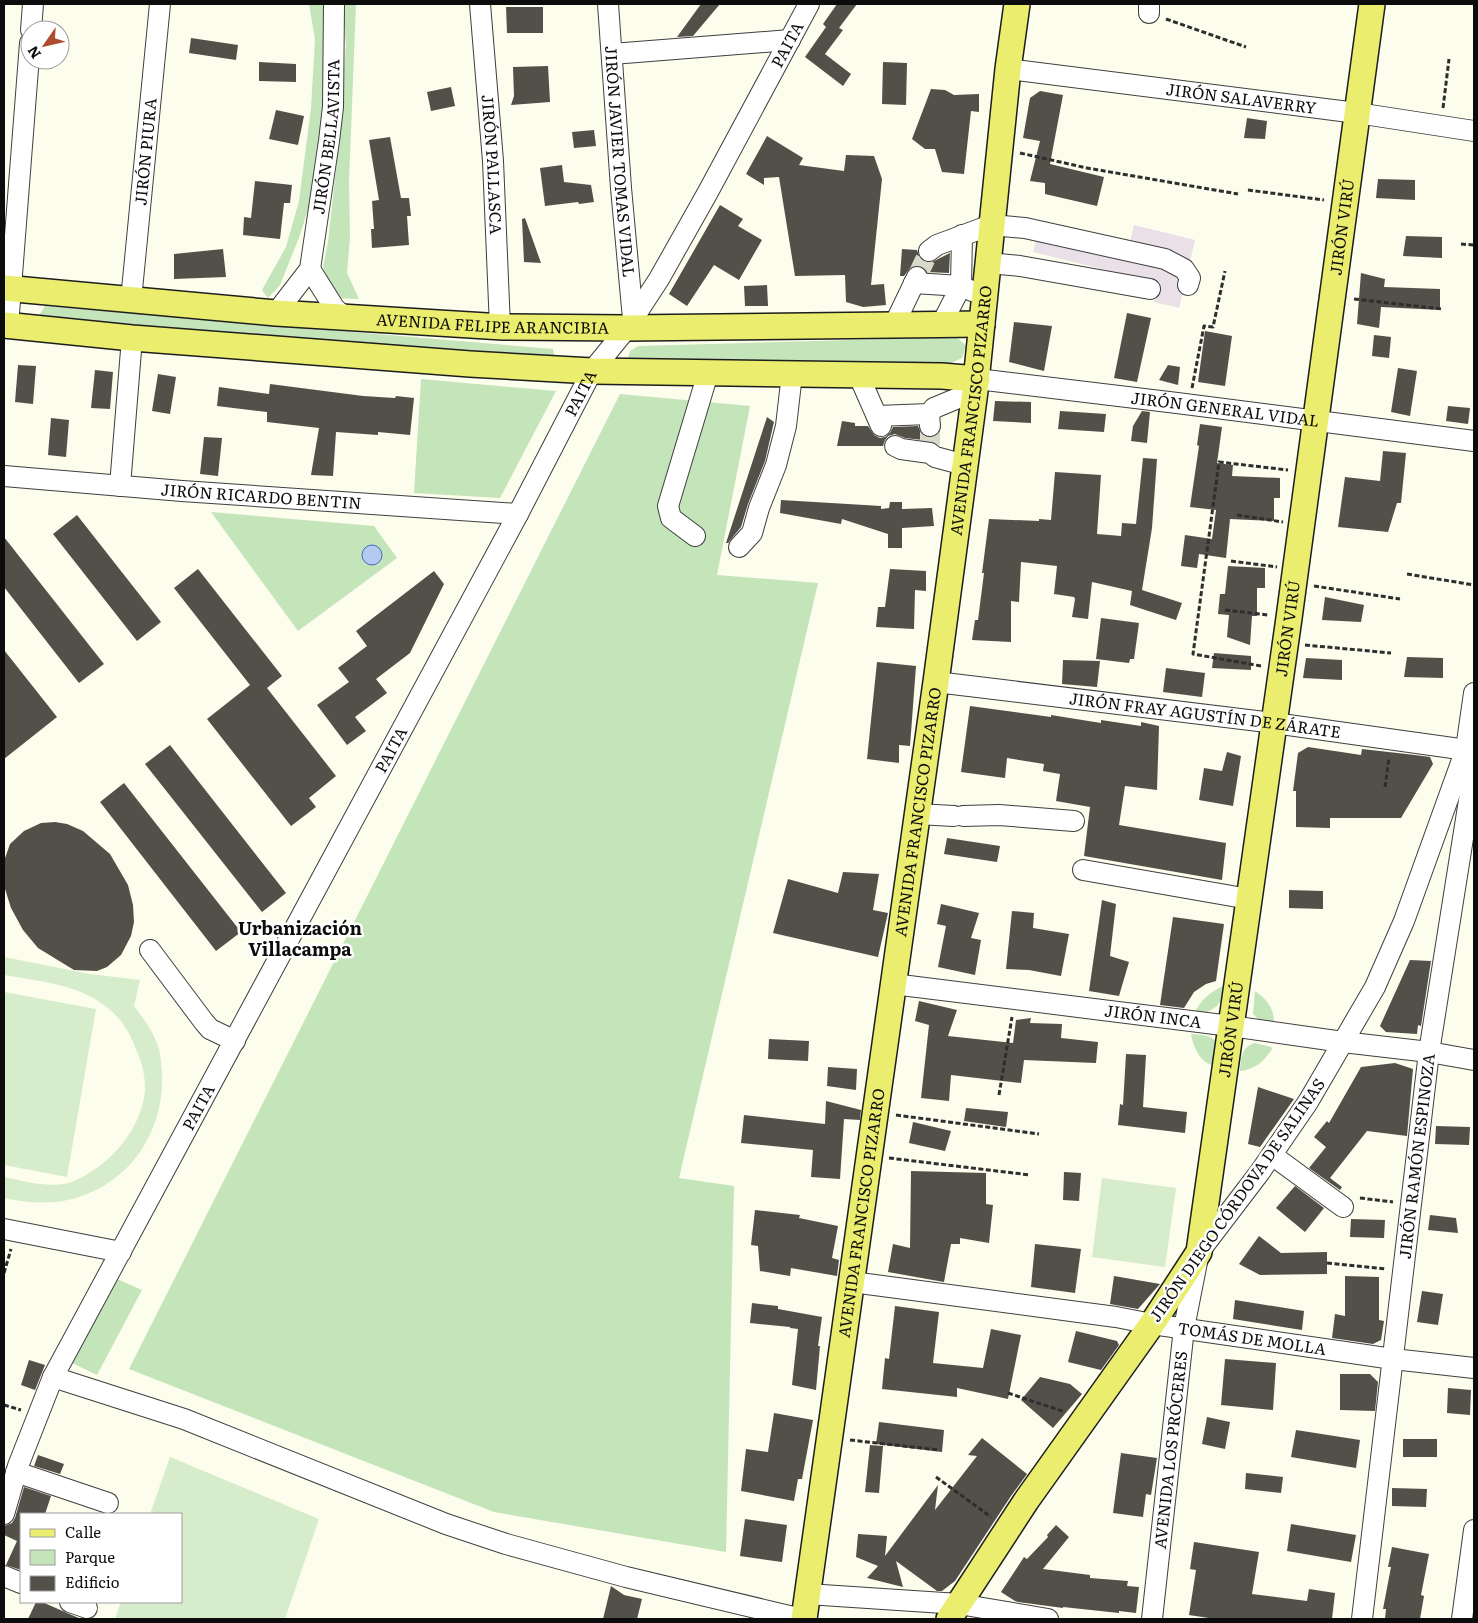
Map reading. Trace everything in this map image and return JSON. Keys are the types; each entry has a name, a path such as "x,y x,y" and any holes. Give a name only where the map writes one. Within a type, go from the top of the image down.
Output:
{"main road":[{"name":"AVENIDA FRANCISCO PIZARRO","path":"803,1619 852,1282 976,385 1016,4"},
{"name":"JIRÓN VIRÚ","path":"1198,1252 1289,618 1300,525 1372,4"},
{"name":"AVENIDA FELIPE ARANCIBIA","path":"7,288 348,319 500,327 630,324 982,324"},
{"path":"6,325 132,338 470,364 592,371 942,376 976,385"},
{"name":"JIRÓN DIEGO CÓRDOVA DE SALINAS","path":"954,1612 1008,1529 1152,1324 1198,1252"}],"street":[{"path":"32,20 33,4"},
{"name":"JIRÓN PIURA","path":"131,300 160,4"},
{"name":"JIRÓN BELLAVISTA","path":"276,313 310,269 333,107 334,4"},
{"name":"JIRÓN PALLASCA","path":"480,4 493,161 500,327"},
{"name":"JIRÓN JAVIER TOMAS VIDAL","path":"608,4 630,324"},
{"name":"PAITA","path":"4,1514 16,1472 54,1377 518,514 592,371 630,324 659,279 809,4"},
{"path":"612,54 790,40"},
{"name":"JIRÓN SALAVERRY","path":"1008,69 1357,113 1474,132"},
{"path":"6,325 7,288 27,70"},
{"path":"929,251 937,245 992,225 1025,228 1165,260 1184,269 1190,278 1188,285"},
{"path":"941,325 961,286 962,235"},
{"path":"988,263 1020,266 1150,289"},
{"path":"310,269 335,309 348,319"},
{"path":"894,325 916,280 961,286 986,297"},
{"path":"120,486 132,338"},
{"path":"695,536 672,518 668,506 708,373"},
{"path":"739,547 752,533 758,508 776,465 786,426 792,374"},
{"path":"859,376 879,421 930,435"},
{"path":"965,465 935,457 930,435 934,408 976,385"},
{"name":"JIRÓN GENERAL VIDAL","path":"976,385 1188,404 1474,441"},
{"path":"895,446 901,449 930,435"},
{"name":"JIRÓN RICARDO BENTIN","path":"4,476 518,514"},
{"name":"JIRÓN FRAY AGUSTÍN DE ZÁRATE","path":"936,682 1274,723 1470,750"},
{"name":"JIRÓN RAMÓN ESPINOZA","path":"1362,1619 1429,1052 1470,794 1470,750 1474,693"},
{"name":"JIRÓN DIEGO CÓRDOVA DE SALINAS","path":"1198,1252 1272,1154 1308,1102 1375,987 1391,954 1470,750"},
{"path":"917,814 999,815 1074,821"},
{"path":"1083,870 1249,899"},
{"path":"150,950 210,1029 235,1041"},
{"name":"JIRÓN INCA","path":"893,984 1231,1026 1429,1052 1474,1060"},
{"path":"1272,1154 1348,1202"},
{"path":"10,1231 121,1252"},
{"name":"AVENIDA LOS PRÓCERES","path":"1152,1619 1184,1328 1198,1252"},
{"name":"TOMÁS DE MOLLA","path":"852,1282 1107,1316 1394,1359 1474,1368"},
{"path":"54,1377 192,1422 446,1524 506,1544 626,1577 803,1619"},
{"path":"16,1472 108,1503"},
{"path":"1462,1619 1474,1530"},
{"path":"4,1576 20,1583"},
{"path":"807,1594 954,1612 1048,1619"}],"path":[{"path":"1149,8 1246,46"},
{"path":"1440,126 1450,59"},
{"path":"1000,147 1088,168 1238,194"},
{"path":"1248,190 1346,203"},
{"path":"1461,244 1474,245"},
{"path":"1188,404 1204,326 1213,328 1225,271"},
{"path":"1332,296 1442,309"},
{"path":"1281,669 1194,654 1219,462 1308,473"},
{"path":"1237,515 1300,525"},
{"path":"1231,561 1400,599"},
{"path":"1408,574 1474,584"},
{"path":"1225,610 1289,618"},
{"path":"1285,643 1391,653"},
{"path":"1385,787 1392,739"},
{"path":"998,1095 1015,999"},
{"path":"875,1112 1039,1134"},
{"path":"869,1155 1030,1175"},
{"path":"1348,1202 1411,1204"},
{"path":"4,1273 10,1231"},
{"path":"1327,1263 1404,1271"},
{"path":"1008,1393 1064,1411 1083,1420"},
{"path":"830,1437 939,1450"},
{"path":"936,1477 1008,1529"}],"shaded area":[{"path":"1134,225 1195,240 1179,308 1154,302 1159,283 1033,252 1039,228 1128,250"}],"green space":[{"path":"309,4 325,4 327,115 313,193 300,235 280,285 268,298 262,290 286,247 299,201 311,108 315,40"},
{"path":"342,4 356,4 349,181 350,237 347,273 359,299 331,298 323,267 328,242 337,160 346,44"},
{"path":"45,306 553,349 554,355 547,359 42,321 39,316"},
{"path":"957,337 966,346 962,358 949,364 627,362 630,351 638,346"},
{"path":"421,379 556,391 500,498 414,493"},
{"path":"620,394 750,406 717,575 818,583 679,1178 734,1186 726,1552 494,1512 129,1369"},
{"path":"211,512 374,526 397,558 298,631"},
{"path":"4,957 90,974 140,980 134,1006 148,1025 158,1046 160,1056 162,1072 158,1114 151,1133 129,1166 96,1190 76,1198 58,1202 40,1202 4,1198 4,1177 41,1184 64,1184 82,1177 107,1160 130,1133 141,1111 145,1088 141,1062 125,1026 105,1006 87,995 65,986 4,975"},
{"path":"1226,985 1223,998 1216,1007 1200,1014 1194,1014 1207,996"},
{"path":"1255,991 1269,1005 1273,1014 1274,1025 1260,1021 1253,1014"},
{"path":"4,992 96,1009 67,1177 4,1165"},
{"path":"1191,1034 1209,1036 1215,1040 1217,1043 1213,1065 1204,1061 1195,1049"},
{"path":"1255,1043 1271,1047 1272,1049 1259,1064 1250,1069 1240,1071 1244,1050"},
{"path":"1102,1178 1176,1188 1165,1267 1092,1257"},
{"path":"115,1278 142,1290 97,1375 72,1363 71,1360"},
{"path":"170,1457 319,1519 285,1619 115,1619 121,1603 182,1603 182,1513 150,1513"}],"water":[{"path":"368,545 376,545 382,551 382,559 376,565 368,565 362,559 362,551"}],"building":[{"path":"701,4 720,4 693,36 677,37"},
{"path":"837,4 857,4 839,28 843,30 825,54 851,74 843,86 805,57 826,27 823,24"},
{"path":"506,7 543,7 543,33 507,33"},
{"path":"191,38 238,45 236,60 189,53"},
{"path":"259,62 296,64 296,82 259,81"},
{"path":"883,62 907,63 906,105 882,104"},
{"path":"548,66 550,102 511,105 514,96 513,67"},
{"path":"451,87 455,106 431,111 427,92"},
{"path":"931,89 945,90 954,95 979,94 979,112 971,111 964,174 942,172 935,149 925,149 912,139"},
{"path":"1040,91 1063,95 1050,164 1104,177 1097,206 1045,194 1045,183 1030,181 1040,141 1023,138 1030,98"},
{"path":"276,110 304,116 298,145 269,139"},
{"path":"1247,118 1267,121 1265,139 1244,138"},
{"path":"594,130 596,146 574,148 572,132"},
{"path":"767,136 803,158 799,165 844,171 846,155 874,156 882,179 871,285 884,284 886,305 863,307 846,302 845,275 795,276 779,177 764,178 764,185 746,174"},
{"path":"390,137 401,198 409,198 411,216 407,216 409,245 372,248 371,229 374,229 372,201 379,200 369,140"},
{"path":"562,165 564,182 591,185 594,202 545,206 540,168"},
{"path":"1378,179 1415,180 1415,200 1376,198"},
{"path":"255,181 292,185 290,203 284,203 280,239 243,235 244,217 251,218"},
{"path":"720,205 743,219 738,226 762,240 739,280 714,265 687,306 669,294"},
{"path":"525,218 541,263 524,262 522,219"},
{"path":"1406,236 1442,237 1442,258 1403,256"},
{"path":"223,249 226,277 174,279 174,254"},
{"path":"902,249 917,250 924,262 930,263 950,253 949,273 927,272 923,267 917,265 910,268 904,276 900,276"},
{"path":"1361,273 1385,279 1384,287 1440,289 1440,310 1381,307 1379,328 1357,324"},
{"path":"767,285 768,306 745,306 744,286"},
{"path":"1127,313 1151,318 1137,382 1114,378"},
{"path":"1014,322 1052,326 1044,371 1009,362"},
{"path":"1205,331 1232,336 1225,386 1198,382"},
{"path":"1374,335 1391,337 1389,358 1372,356"},
{"path":"18,365 36,366 33,404 15,402"},
{"path":"1168,365 1180,367 1178,385 1159,380"},
{"path":"1398,368 1417,371 1410,416 1391,412"},
{"path":"95,370 113,372 110,409 91,408"},
{"path":"158,374 176,377 170,414 152,411"},
{"path":"270,384 363,396 414,398 410,435 378,432 378,435 336,432 333,476 311,475 319,428 267,422 267,412 217,406 219,387 269,394"},
{"path":"995,401 1031,402 1031,423 993,421"},
{"path":"1448,406 1470,408 1468,424 1446,421"},
{"path":"1060,411 1106,414 1104,432 1058,429"},
{"path":"1142,411 1150,412 1147,443 1131,441 1133,426"},
{"path":"767,417 774,422 765,461 741,527 726,543"},
{"path":"51,418 69,420 66,457 48,455"},
{"path":"842,421 855,423 855,426 868,426 874,435 880,438 890,433 893,427 918,426 925,437 931,438 939,434 939,445 932,441 905,438 895,434 888,436 883,446 837,446"},
{"path":"1200,424 1222,427 1217,463 1233,465 1232,476 1280,478 1280,498 1274,498 1274,521 1230,519 1226,558 1199,554 1197,568 1181,566 1185,535 1212,539 1216,510 1190,507 1199,446 1197,445"},
{"path":"204,437 222,438 218,476 200,474"},
{"path":"1383,451 1406,453 1401,503 1397,503 1388,532 1338,527 1345,477 1380,481"},
{"path":"1143,458 1157,459 1152,528 1142,590 1182,603 1176,620 1130,605 1132,591 1092,582 1088,619 1072,617 1074,597 1054,594 1057,566 1021,562 1019,602 1011,601 1011,642 972,640 975,620 978,620 989,519 1051,520 1055,472 1101,475 1097,534 1121,536 1122,523 1136,524"},
{"path":"781,500 881,506 881,509 889,508 890,502 902,502 902,509 932,508 934,526 902,528 902,548 888,548 888,534 842,519 841,524 780,513"},
{"path":"77,515 161,622 137,641 53,534"},
{"path":"4,537 104,664 79,683 4,587"},
{"path":"1228,566 1265,568 1265,588 1257,588 1257,616 1252,616 1250,645 1227,637 1229,615 1218,614 1220,594 1225,594"},
{"path":"198,569 282,676 267,688 336,776 309,798 316,807 291,826 207,719 250,685 174,588"},
{"path":"890,569 926,571 926,591 915,590 914,629 876,627 878,607 885,607"},
{"path":"434,571 444,584 410,653 376,679 387,693 355,717 366,731 347,745 317,705 349,682 338,668 367,646 356,631"},
{"path":"1325,597 1364,605 1361,622 1322,620"},
{"path":"1101,618 1139,623 1134,659 1130,659 1129,663 1096,659"},
{"path":"4,650 57,717 4,759"},
{"path":"1214,653 1251,656 1251,670 1212,668"},
{"path":"1407,657 1443,658 1443,678 1404,677"},
{"path":"1306,658 1342,660 1342,680 1303,678"},
{"path":"1063,660 1100,661 1097,687 1062,684"},
{"path":"877,662 916,666 910,746 899,745 899,763 867,759"},
{"path":"1166,668 1205,673 1202,697 1163,692"},
{"path":"970,706 1101,723 1101,720 1141,726 1141,722 1159,726 1157,790 1125,786 1119,825 1226,843 1222,880 1084,856 1090,807 1056,801 1060,774 1043,771 1044,764 1007,758 1005,778 961,772"},
{"path":"170,745 286,893 262,912 145,764"},
{"path":"1308,747 1361,755 1362,749 1430,757 1433,764 1401,818 1330,818 1330,828 1296,827 1296,791 1293,791 1298,753"},
{"path":"1227,752 1241,756 1233,806 1199,800 1204,768 1222,771"},
{"path":"124,783 241,932 216,951 100,802"},
{"path":"55,822 67,824 83,831 110,854 128,885 133,905 134,922 131,936 121,955 107,967 97,971 74,970 38,948 23,930 11,908 5,889 4,861 10,844 24,831 41,823"},
{"path":"947,838 1000,846 997,862 944,854"},
{"path":"843,872 879,874 873,910 888,913 878,957 773,933 788,879 838,893"},
{"path":"1289,890 1323,891 1323,909 1289,908"},
{"path":"1102,900 1116,904 1110,956 1129,962 1119,996 1089,991"},
{"path":"941,904 979,913 971,938 981,940 975,975 938,967 946,926 937,924"},
{"path":"1012,911 1034,913 1033,928 1069,934 1061,976 1029,970 1006,969"},
{"path":"1173,917 1224,924 1216,981 1206,984 1194,992 1184,1008 1160,1005"},
{"path":"1410,960 1431,961 1421,1026 1418,1025 1417,1034 1386,1032 1380,1026"},
{"path":"919,1001 957,1010 948,1036 1013,1043 1016,1020 1031,1018 1030,1023 1062,1024 1061,1038 1098,1042 1096,1063 1024,1060 1021,1083 951,1075 949,1101 921,1098 929,1025 915,1021"},
{"path":"769,1039 809,1041 808,1061 768,1059"},
{"path":"1126,1054 1146,1055 1143,1107 1187,1112 1185,1133 1118,1125 1120,1104 1123,1105"},
{"path":"1395,1063 1413,1069 1407,1136 1367,1131 1330,1178 1342,1187 1340,1190 1309,1168 1326,1147 1314,1137 1327,1121 1329,1123 1361,1067"},
{"path":"828,1067 857,1069 856,1090 827,1086"},
{"path":"1258,1087 1294,1099 1260,1147 1248,1144"},
{"path":"826,1101 861,1110 860,1120 844,1119 840,1179 811,1177 813,1150 741,1143 744,1115 825,1124"},
{"path":"966,1108 1008,1112 1006,1127 964,1121"},
{"path":"913,1122 951,1131 945,1151 909,1143"},
{"path":"1436,1126 1470,1127 1469,1145 1435,1144"},
{"path":"911,1171 986,1173 986,1204 993,1205 989,1243 960,1238 960,1244 951,1244 944,1282 888,1272 893,1244 910,1248"},
{"path":"1064,1172 1081,1173 1079,1201 1063,1200"},
{"path":"1295,1186 1324,1208 1305,1232 1276,1208"},
{"path":"755,1210 800,1215 799,1218 838,1226 832,1258 839,1260 837,1276 791,1268 790,1276 760,1271 758,1246 751,1245"},
{"path":"1430,1215 1456,1218 1458,1233 1428,1230"},
{"path":"1351,1219 1385,1220 1384,1238 1350,1237"},
{"path":"1259,1236 1281,1253 1327,1252 1327,1274 1260,1275 1239,1264"},
{"path":"1035,1244 1081,1249 1075,1293 1031,1287"},
{"path":"1114,1276 1160,1284 1138,1309 1110,1304"},
{"path":"1345,1276 1379,1277 1379,1320 1384,1321 1381,1340 1373,1344 1332,1338 1335,1314 1345,1316"},
{"path":"1422,1291 1443,1294 1438,1325 1417,1322"},
{"path":"1235,1300 1304,1311 1302,1330 1233,1319"},
{"path":"752,1303 778,1306 778,1309 822,1317 818,1346 820,1346 816,1390 792,1385 798,1329 750,1323"},
{"path":"895,1306 939,1312 933,1363 983,1368 991,1329 1021,1335 1008,1399 957,1388 957,1397 882,1389 885,1358 889,1359"},
{"path":"1076,1331 1117,1341 1119,1345 1101,1370 1068,1362"},
{"path":"1225,1359 1276,1363 1273,1410 1221,1405"},
{"path":"29,1360 45,1365 35,1390 21,1385"},
{"path":"1340,1374 1370,1374 1378,1382 1375,1411 1340,1410"},
{"path":"1040,1377 1070,1384 1082,1394 1053,1428 1021,1400"},
{"path":"1448,1388 1471,1390 1470,1415 1447,1413"},
{"path":"774,1413 813,1420 802,1479 798,1479 794,1501 741,1491 746,1449 768,1452"},
{"path":"1207,1417 1230,1422 1225,1449 1202,1444"},
{"path":"879,1422 944,1430 942,1452 876,1444"},
{"path":"1296,1430 1360,1440 1356,1468 1291,1457"},
{"path":"982,1438 1027,1474 955,1581 942,1591 937,1591 896,1561 903,1587 867,1578 878,1566 856,1557 858,1534 887,1536 885,1556 938,1485 935,1510 977,1456 968,1455"},
{"path":"1403,1439 1437,1439 1437,1457 1403,1457"},
{"path":"870,1445 883,1446 879,1493 865,1492"},
{"path":"1121,1453 1157,1458 1151,1495 1146,1494 1143,1517 1113,1513"},
{"path":"38,1455 64,1464 60,1474 34,1466"},
{"path":"1246,1473 1283,1477 1281,1493 1245,1489"},
{"path":"24,1487 51,1496 45,1513 20,1513 20,1570 6,1565 17,1541 4,1535 4,1526 12,1523"},
{"path":"1392,1488 1427,1489 1426,1507 1392,1506"},
{"path":"745,1519 787,1525 782,1562 740,1556"},
{"path":"1291,1524 1356,1535 1351,1562 1287,1551"},
{"path":"1056,1525 1069,1537 1043,1569 1090,1575 1090,1578 1128,1581 1127,1586 1139,1587 1136,1613 1063,1608 1018,1602 1001,1592 1024,1557 1027,1559 1048,1537 1047,1535"},
{"path":"1194,1542 1259,1552 1252,1594 1307,1601 1309,1589 1335,1593 1332,1619 1215,1619 1189,1615 1196,1570 1190,1569"},
{"path":"1392,1547 1429,1554 1421,1595 1424,1596 1420,1619 1385,1619 1386,1609 1383,1609 1391,1567 1388,1567"},
{"path":"611,1586 624,1595 642,1599 637,1619 603,1619"},
{"path":"36,1603 44,1603 81,1619 28,1619"}],"tunnel":[{"path":"917,277 929,251"},
{"path":"930,426 930,445"}],"district":[{"name":"Urbanización Villacampa","path":"300,940"}]}
